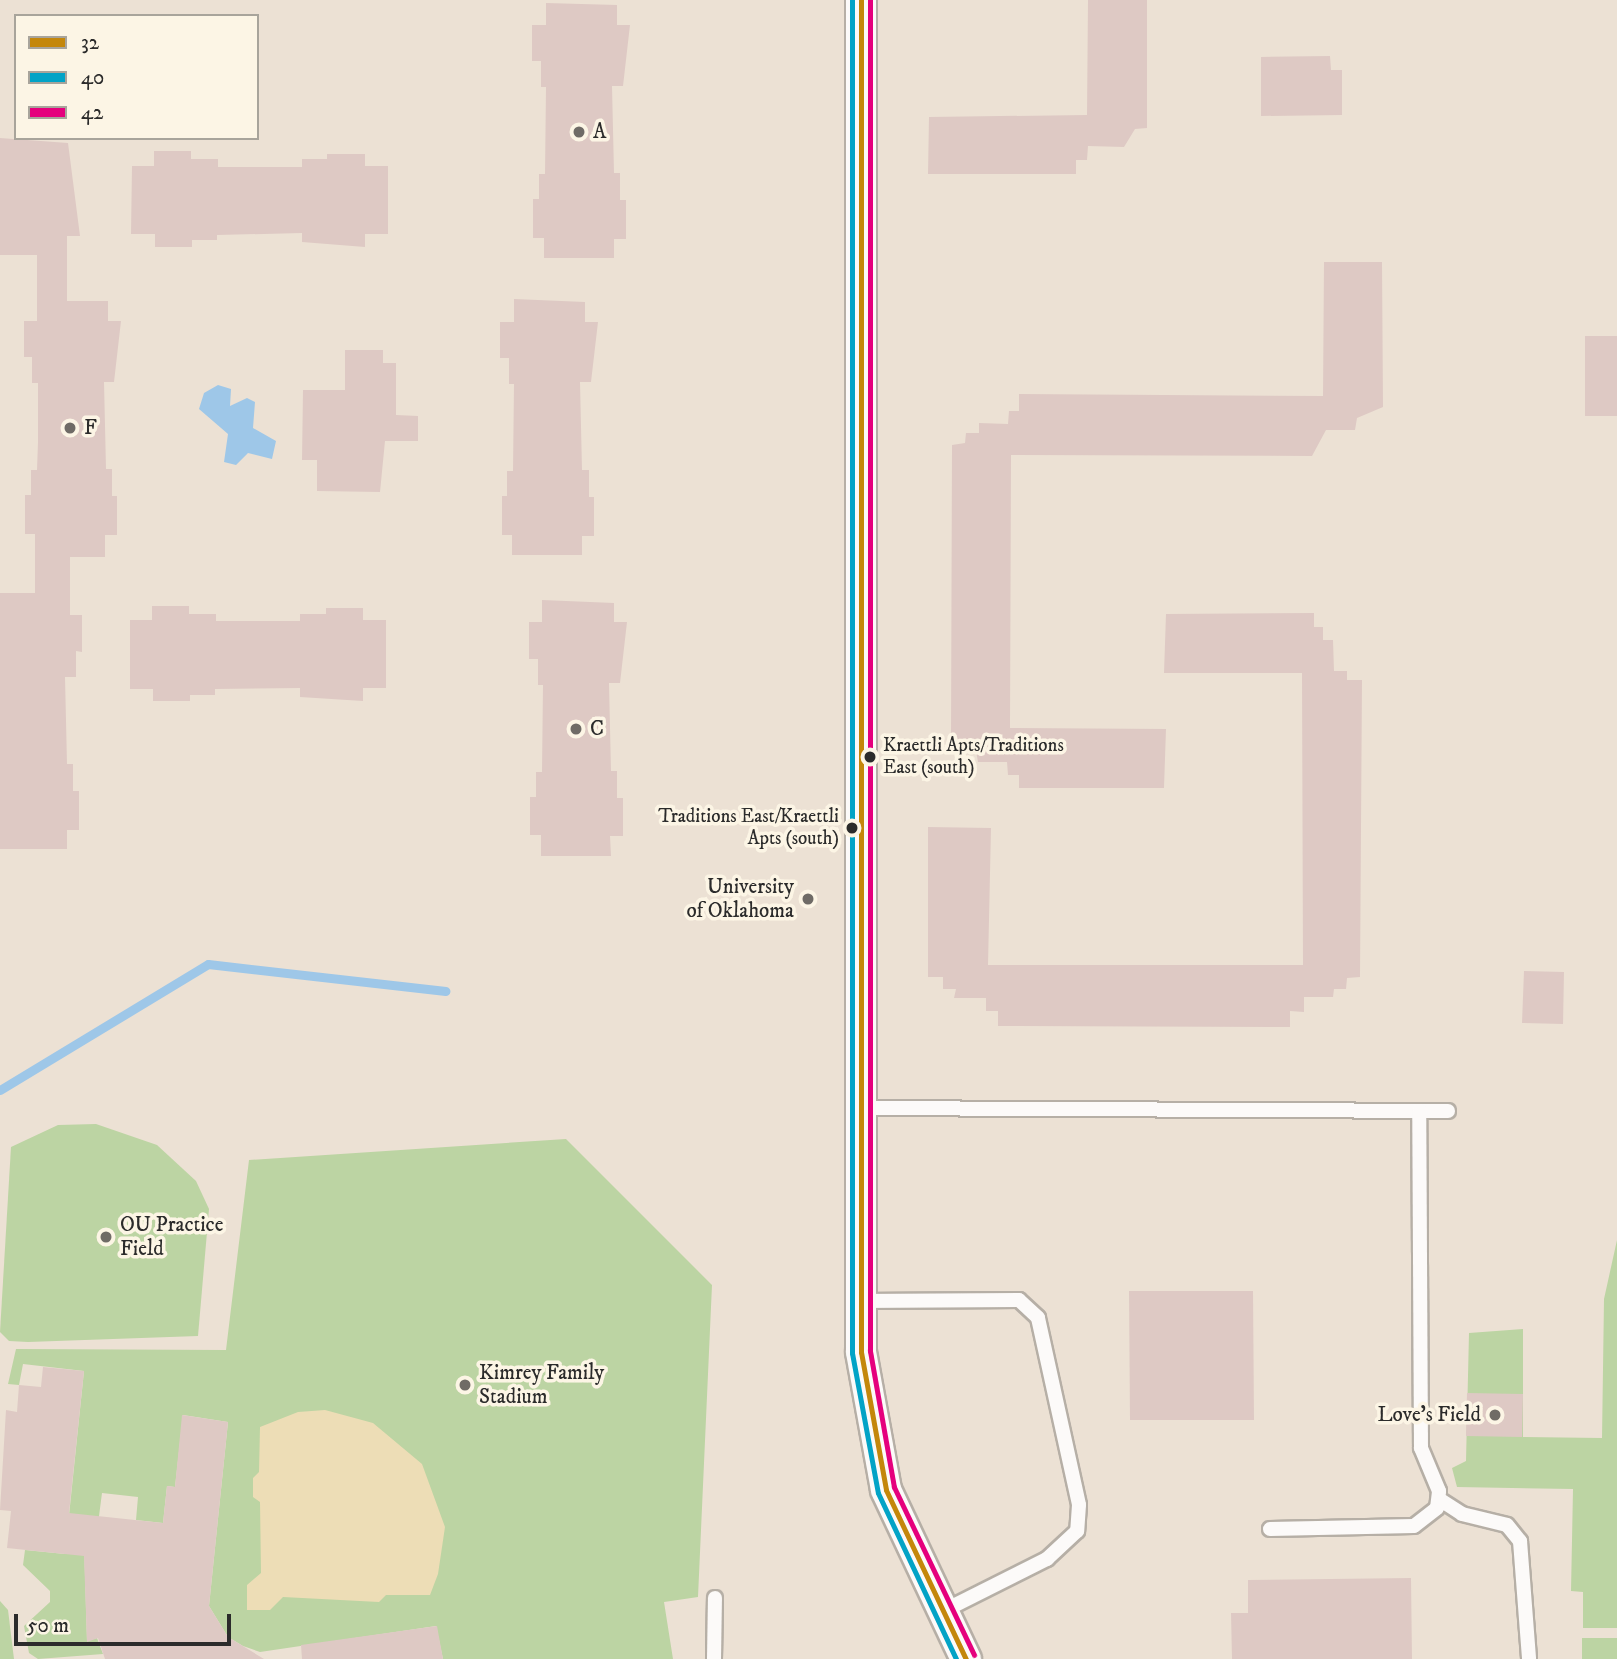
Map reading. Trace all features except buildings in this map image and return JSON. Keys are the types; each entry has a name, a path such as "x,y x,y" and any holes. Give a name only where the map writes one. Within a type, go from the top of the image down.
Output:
{"street":[{"path":"861,0 858,1301 867,1404 886,1490 966,1659"}],"lane":[{"path":"857,1108 1448,1111"},
{"path":"1419,1111 1421,1448 1438,1499 1462,1514 1507,1525 1520,1541 1529,1659"},
{"path":"858,1301 1020,1300 1038,1318 1079,1505 1077,1531 1047,1559 942,1612"},
{"path":"1270,1529 1414,1526 1430,1517 1438,1499"},
{"path":"714,1659 715,1598"}],"green space":[{"name":"OU Practice Field","path":"96,1124 157,1145 196,1181 209,1209 198,1336 28,1342 9,1341 0,1332 11,1147 58,1125"},
{"name":"Kimrey Family Stadium","path":"566,1139 712,1285 698,1597 664,1602 673,1659 443,1659 436,1626 260,1652 243,1646 228,1637 209,1606 228,1422 183,1415 175,1487 167,1486 163,1523 136,1520 138,1497 102,1493 95,1547 84,1545 87,1641 97,1638 103,1654 38,1659 29,1653 24,1626 50,1602 50,1591 23,1565 25,1550 65,1554 84,1371 23,1364 19,1385 8,1384 16,1349 226,1350 249,1160"},
{"name":"Love's Field","path":"1617,1240 1617,1628 1583,1628 1583,1592 1571,1591 1573,1489 1457,1487 1452,1468 1466,1461 1469,1333 1523,1329 1523,1437 1602,1438 1604,1299"},
{"path":"0,1601 8,1610 14,1659 0,1659"},
{"path":"1582,1638 1617,1638 1617,1659 1582,1659"}],"sand":[{"path":"325,1410 373,1423 422,1464 445,1527 438,1574 430,1595 386,1595 379,1602 283,1597 270,1610 247,1610 247,1585 261,1573 260,1502 253,1497 253,1478 259,1472 260,1427 298,1412"}],"water":[{"path":"218,385 231,389 230,406 247,398 255,402 253,428 276,441 272,459 248,453 236,465 224,462 228,434 199,409 204,393"}],"waterway":[{"path":"0,1090 208,964 445,991"}],"transit line":[{"name":"40","path":"852,0 852,1353 878,1493 956,1659"},
{"name":"32","path":"861,0 861,1352 886,1490 966,1659"},
{"name":"42","path":"870,0 870,1351 894,1487 974,1655"}],"place":[{"name":"A","path":"579,132"},
{"name":"F","path":"70,428"},
{"name":"C","path":"576,729"},
{"name":"Kraettli Apts/Traditions East (south)","path":"870,757"},
{"name":"Traditions East/Kraettli Apts (south)","path":"852,828"},
{"name":"University of Oklahoma","path":"808,899"},
{"name":"OU Practice Field","path":"106,1237"},
{"name":"Kimrey Family Stadium","path":"465,1385"},
{"name":"Love's Field","path":"1495,1415"}]}
